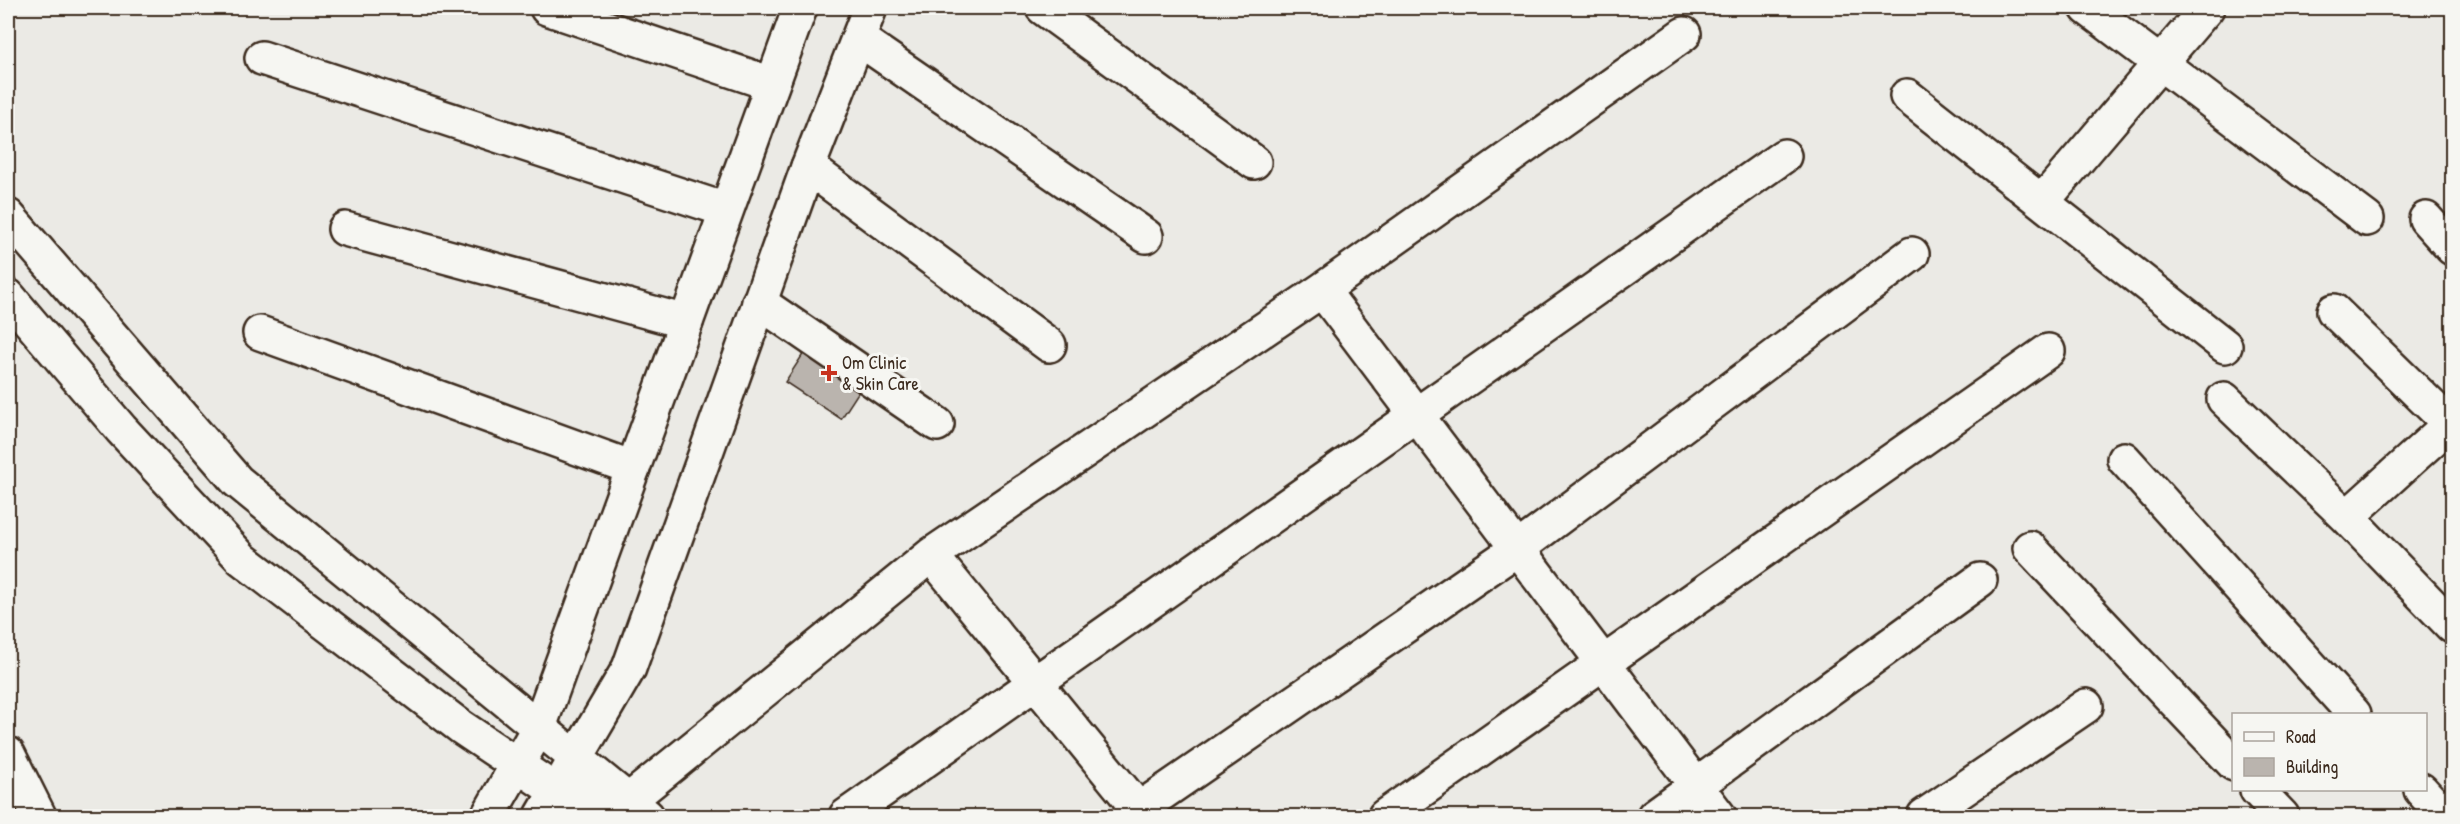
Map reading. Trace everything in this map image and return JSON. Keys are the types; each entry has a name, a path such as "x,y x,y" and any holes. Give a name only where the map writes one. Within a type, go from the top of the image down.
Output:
{"street":[{"path":"547,8 772,84"},
{"path":"488,816 539,727 800,8"},
{"path":"549,804 629,668 808,167 870,8"},
{"path":"1043,8 1254,162"},
{"path":"2087,8 2367,219"},
{"path":"2042,202 2207,8"},
{"path":"8,296 121,429 242,559 461,727 517,765 549,804 634,811 931,555 1322,290 1684,34"},
{"path":"859,39 1146,236"},
{"path":"262,58 726,210"},
{"path":"1907,96 2225,346"},
{"path":"846,816 1784,156"},
{"path":"808,167 1049,345"},
{"path":"8,216 237,481 539,727 634,811"},
{"path":"2426,219 2452,248"},
{"path":"345,230 686,322"},
{"path":"931,555 1036,682 1137,814 1517,549 1912,254"},
{"path":"1322,290 1719,816"},
{"path":"759,302 937,424"},
{"path":"2334,311 2452,424 2347,517"},
{"path":"260,333 633,468"},
{"path":"1385,816 2048,351"},
{"path":"2224,399 2347,517 2452,626"},
{"path":"2124,459 2353,713"},
{"path":"2030,548 2232,762"},
{"path":"1654,816 1980,580"},
{"path":"1924,816 2086,706"},
{"path":"8,754 39,816"},
{"path":"2259,791 2282,816"}],"building":[{"path":"811,342 867,379 841,419 785,382"}],"place":[{"name":"Om Clinic & Skin Care","path":"829,373"}]}
